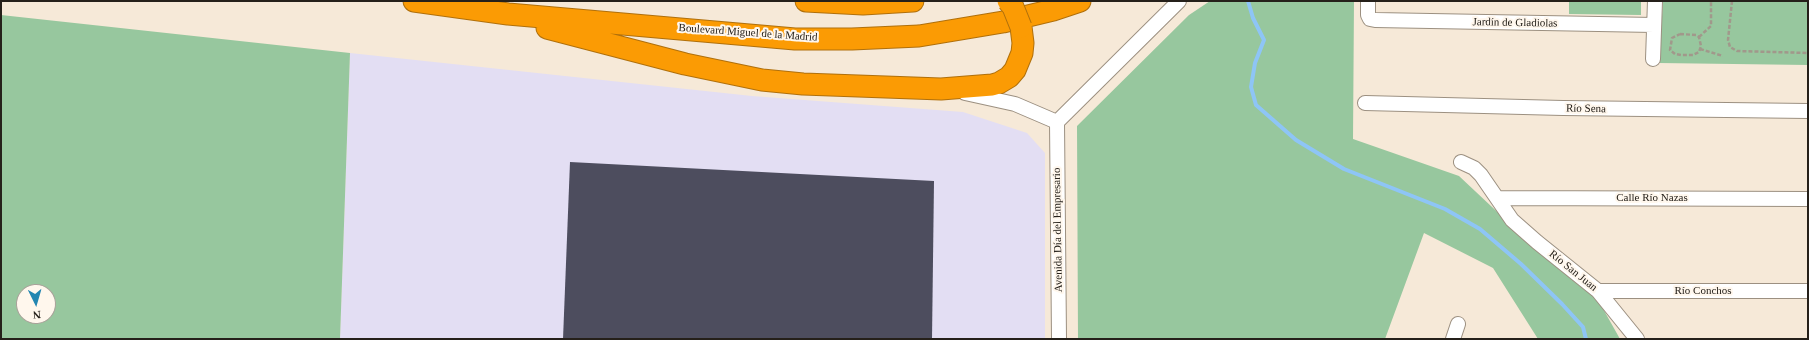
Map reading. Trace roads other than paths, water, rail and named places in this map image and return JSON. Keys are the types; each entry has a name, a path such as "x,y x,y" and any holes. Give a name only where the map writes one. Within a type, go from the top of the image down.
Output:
{"highway":[{"name":"Boulevard Miguel de la Madrid","path":"414,1 508,14 795,39 852,39 919,36 1003,22 1053,10 1080,1"},
{"path":"806,1 863,4 913,1"},
{"path":"508,14 542,27 741,77 796,83 940,89 992,85 999,83 1010,76 1021,58 1023,40 1018,18 1008,1"}],"street":[{"path":"940,89 1015,104 1057,122 1179,1"},
{"name":"Jardín de Gladiolas","path":"1368,1 1368,15 1370,19 1375,20 1654,25"},
{"path":"1653,59 1655,1"},
{"name":"Río Sena","path":"1365,103 1563,108 1808,111"},
{"name":"Avenida Día del Empresario","path":"1057,122 1059,339"},
{"name":"Río San Juan","path":"1461,162 1474,168 1481,175 1512,220 1598,291 1637,339"},
{"name":"Calle Río Nazas","path":"1500,204 1808,198"},
{"name":"Río Conchos","path":"1598,291 1808,291"},
{"path":"1453,339 1458,324"}],"waterway":[{"path":"1248,1 1253,18 1264,40 1255,63 1251,87 1256,105 1296,140 1344,169 1445,209 1480,229 1521,264 1562,304 1583,327 1586,339"}]}
